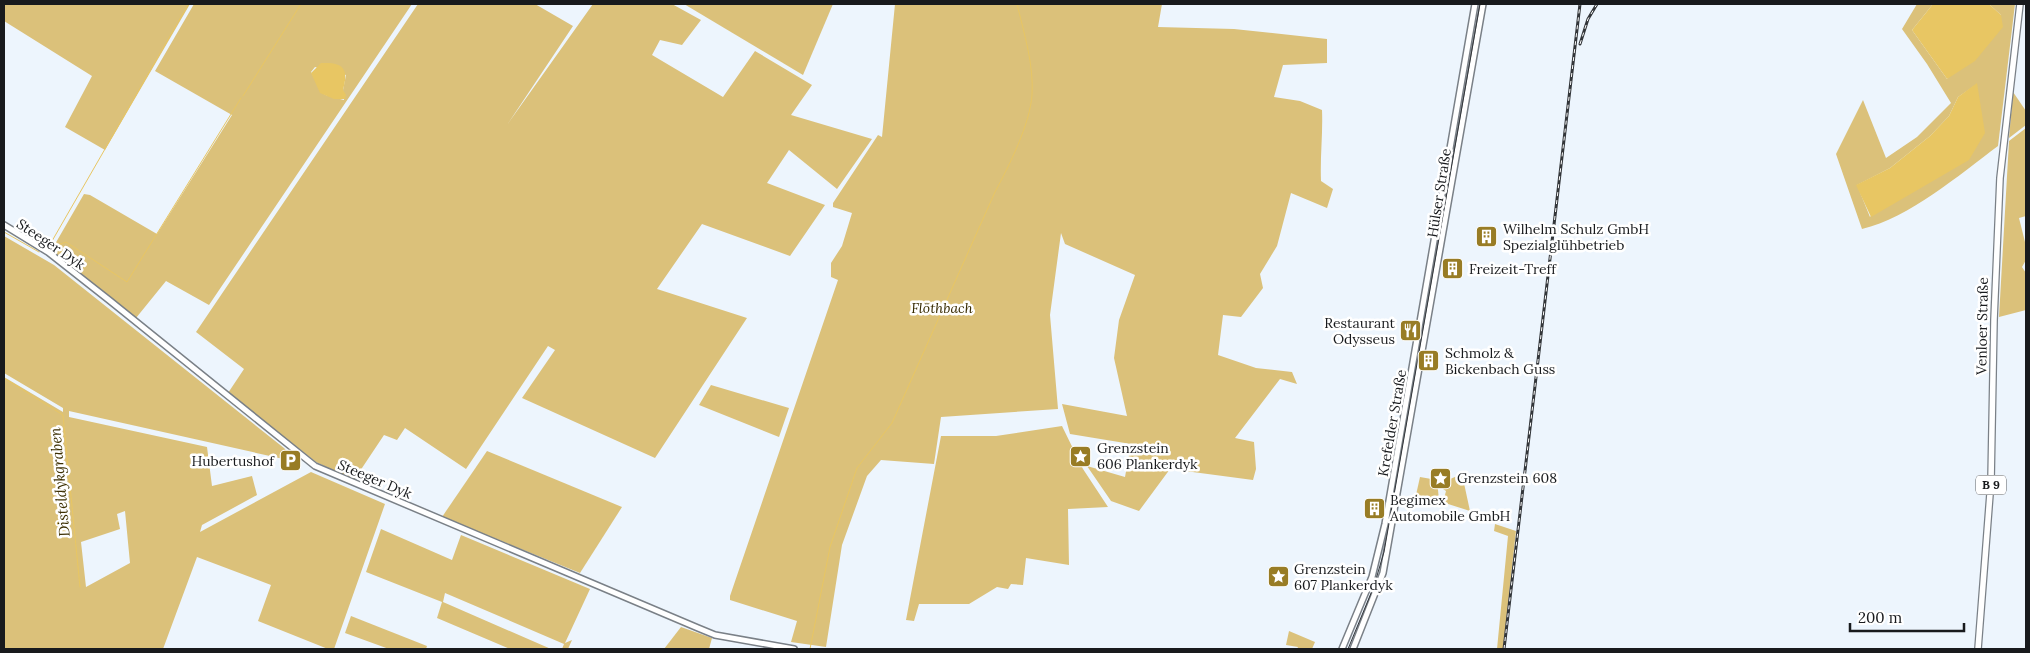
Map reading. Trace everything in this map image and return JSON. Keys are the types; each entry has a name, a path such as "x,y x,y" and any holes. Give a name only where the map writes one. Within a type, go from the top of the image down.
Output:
{"main road":[{"name":"Venloer Straße","path":"1978,649 1991,481 1994,320 2000,178 2020,4"}],"street":[{"name":"Hülser Straße","path":"1422,314 1475,4"},
{"name":"Hülser Straße","path":"1416,387 1484,4"},
{"name":"Steeger Dyk","path":"4,225 48,252 87,282 315,466 715,635 768,646 794,649"},
{"name":"Krefelder Straße","path":"1342,649 1372,577 1384,527 1422,314"},
{"name":"Krefelder Straße","path":"1353,649 1382,573 1416,387"}],"green space":[{"path":"4,4 190,4 105,150 65,127 92,76 4,21"},
{"path":"194,4 412,4 209,305 166,281 136,318 51,251 84,194 90,195 157,234 232,115 155,71","holes":["315,67 346,75 343,90 344,100 322,92 311,72"]},
{"path":"418,4 535,4 573,26 507,125 593,4 672,4 701,20 682,45 660,40 652,55 723,97 755,51 812,85 791,115 872,139 837,189 789,150 767,183 825,205 790,256 702,224 657,289 747,318 655,458 522,398 555,350 548,346 466,469 405,428 397,440 384,435 354,480 316,462 228,393 244,369 196,332"},
{"path":"684,4 833,4 803,75"},
{"name":"Flöthbach","path":"895,4 1162,4 1158,27 1234,29 1327,39 1327,63 1283,65 1274,97 1300,101 1322,110 1321,181 1333,189 1327,208 1291,193 1277,246 1260,274 1263,288 1241,317 1223,315 1218,355 1256,368 1292,372 1297,384 1280,379 1235,438 1254,442 1256,469 1253,480 1170,469 1139,511 1111,501 1087,466 1125,477 1131,444 1070,434 1062,404 1127,416 1114,358 1119,320 1135,275 1065,244 1061,233 1050,315 1058,409 941,417 934,464 881,460 867,476 842,545 826,647 791,642 797,621 730,600 730,596 838,280 831,277 831,263 842,246 852,213 833,207 833,203 878,135 882,137"},
{"path":"1917,4 1933,4 1912,30 1947,79 2001,15 1989,4 2015,4 1998,146 1915,206 1880,223 1862,229 1836,154 1863,100 1886,158 1917,137 1951,103 1927,64 1902,29","holes":["1977,84 1870,217 1857,185 1890,168 1930,136 1949,116 1958,97"]},
{"path":"2013,92 2026,111 2026,125 2009,138"},
{"path":"2026,128 2026,216 2019,218 2026,246 2026,260 2022,267 2026,273 2026,310 1999,317 2009,141"},
{"path":"4,236 54,265 284,448 297,462 69,411 69,417 207,447 212,486 252,476 257,495 202,525 200,532 311,472 385,504 334,649 328,649 258,621 271,585 197,557 163,649 4,649 4,377 63,412 63,408 4,373","holes":["125,511 130,563 86,587 81,542 120,529 117,514"]},
{"path":"711,385 789,408 779,437 699,405"},
{"path":"1062,426 1083,469 1108,507 1068,509 1069,565 1026,558 1023,585 1011,584 1008,589 997,587 969,604 919,604 914,621 906,620 941,436 996,436"},
{"path":"487,451 622,507 580,573 442,517"},
{"path":"1462,474 1470,511 1445,503 1444,499 1446,491 1443,489 1443,482"},
{"path":"1420,477 1437,480 1439,500 1416,495"},
{"path":"1495,524 1516,531 1503,649 1497,649 1508,536 1494,531"},
{"path":"381,529 452,560 461,535 590,589 565,643 572,640 568,649 562,649 564,644 445,593 443,602 551,649 510,649 437,618 442,602 366,572"},
{"path":"351,616 427,646 426,649 389,649 345,633"},
{"path":"681,627 712,638 709,649 664,649"},
{"path":"1289,631 1315,642 1312,649 1297,649 1298,647 1286,645"}],"shaded area":[{"path":"1933,4 1989,4 2001,15 2003,27 1975,61 1947,79 1912,30"},
{"path":"321,63 335,64 343,68 345,72 343,90 346,95 345,99 334,99 320,93 311,73"},
{"path":"1977,83 1985,133 1969,160 1871,217 1856,185 1890,168 1930,136 1949,116 1958,97"}],"waterway":[{"path":"178,22 189,4"},
{"path":"243,96 301,4"},
{"name":"Flöthbach","path":"810,649 830,547 857,468 892,423 1023,132 1030,106 1032,84 1028,49 1017,4"},
{"path":"48,248 177,24"},
{"path":"55,246 66,242 127,282 241,98"},
{"path":"4,232 39,252"},
{"name":"Disteldykgraben","path":"4,378 63,415 80,587"}],"tram line":[{"path":"1348,649 1374,586 1384,552 1480,4"}],"railway":[{"path":"1504,649 1580,4"},
{"path":"1580,44 1588,19 1597,4"}],"place":[{"name":"Wilhelm Schulz GmbH Spezialglühbetrieb","path":"1487,237"},
{"name":"Freizeit-Treff","path":"1453,269"},
{"name":"Restaurant Odysseus","path":"1411,331"},
{"name":"Schmolz & Bickenbach Guss","path":"1429,361"},
{"name":"Grenzstein 606 Plankerdyk","path":"1081,456"},
{"name":"Hubertushof","path":"290,461"},
{"name":"Grenzstein 608","path":"1441,478"},
{"name":"Begimex Automobile GmbH","path":"1374,508"},
{"name":"Grenzstein 607 Plankerdyk","path":"1278,577"}]}
